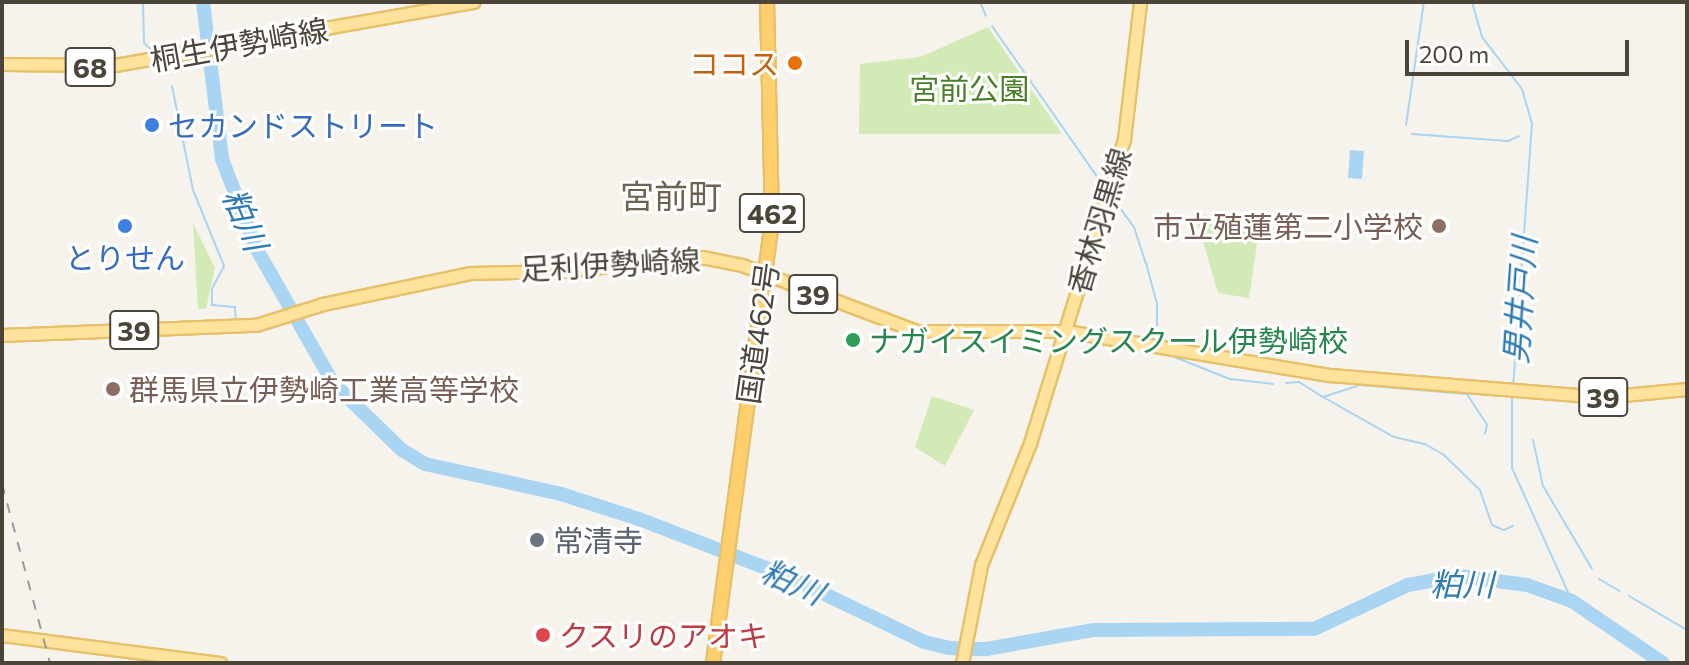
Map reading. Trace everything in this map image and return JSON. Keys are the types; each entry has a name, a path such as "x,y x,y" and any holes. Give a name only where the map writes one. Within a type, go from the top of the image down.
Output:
{"highway":[{"name":"国道462号","path":"713,663 765,274 774,154 767,2"}],"main road":[{"name":"桐生伊勢崎線","path":"2,64 115,65 474,2"},
{"name":"香林羽黒線","path":"962,663 981,565 1030,443 1124,139 1140,2"},
{"name":"足利伊勢崎線","path":"2,335 267,323 320,305 470,273 562,271 678,257 724,260 910,329 1066,331 1341,377 1622,398 1687,389"},
{"path":"2,635 220,663"}],"green space":[{"name":"宮前公園","path":"988,27 1062,134 859,134 860,64 920,57"},
{"path":"1195,214 1260,223 1249,298 1218,293"},
{"path":"193,223 215,268 206,309 198,309"},
{"path":"932,396 974,410 945,466 915,447"}],"water":[{"path":"1350,150 1364,151 1362,179 1348,178"}],"waterway":[{"path":"143,2 144,43 154,52"},
{"name":"粕川","path":"203,2 222,159 256,248 333,383 402,450 425,464 561,494 639,519 787,576 924,642 949,648 986,649 1094,630 1314,629 1408,585 1458,576 1527,585 1572,601 1663,663"},
{"path":"980,2 986,16"},
{"path":"1406,125 1424,2"},
{"name":"男井戸川","path":"1472,2 1482,37 1522,89 1532,123 1513,386"},
{"path":"992,26 1103,185"},
{"path":"172,86 193,190 224,266 212,289 212,305 235,307 236,320"},
{"path":"1412,134 1508,141 1519,136"},
{"path":"1112,197 1134,227 1146,263 1157,304 1157,340"},
{"path":"1157,350 1230,379 1273,384"},
{"path":"1286,383 1299,382 1323,397 1360,385 1467,394 1487,425 1485,434"},
{"name":"男井戸川","path":"1512,396 1512,468 1572,601"},
{"path":"1323,397 1394,437 1425,444 1444,455 1480,490 1492,525 1504,530 1513,526"},
{"path":"1533,440 1543,486 1592,569"},
{"path":"1599,579 1620,591"},
{"path":"1629,596 1687,630"}],"railway":[{"path":"2,484 50,663"}],"place":[{"name":"ココス","path":"795,63"},
{"name":"セカンドストリート","path":"152,125"},
{"name":"とりせん","path":"125,226"},
{"name":"市立殖蓮第二小学校","path":"1439,226"},
{"name":"ナガイスイミングスクール伊勢崎校","path":"853,340"},
{"name":"群馬県立伊勢崎工業高等学校","path":"113,389"},
{"name":"常清寺","path":"537,540"},
{"name":"クスリのアオキ","path":"543,635"}],"district":[{"name":"宮前町","path":"671,196"}]}
